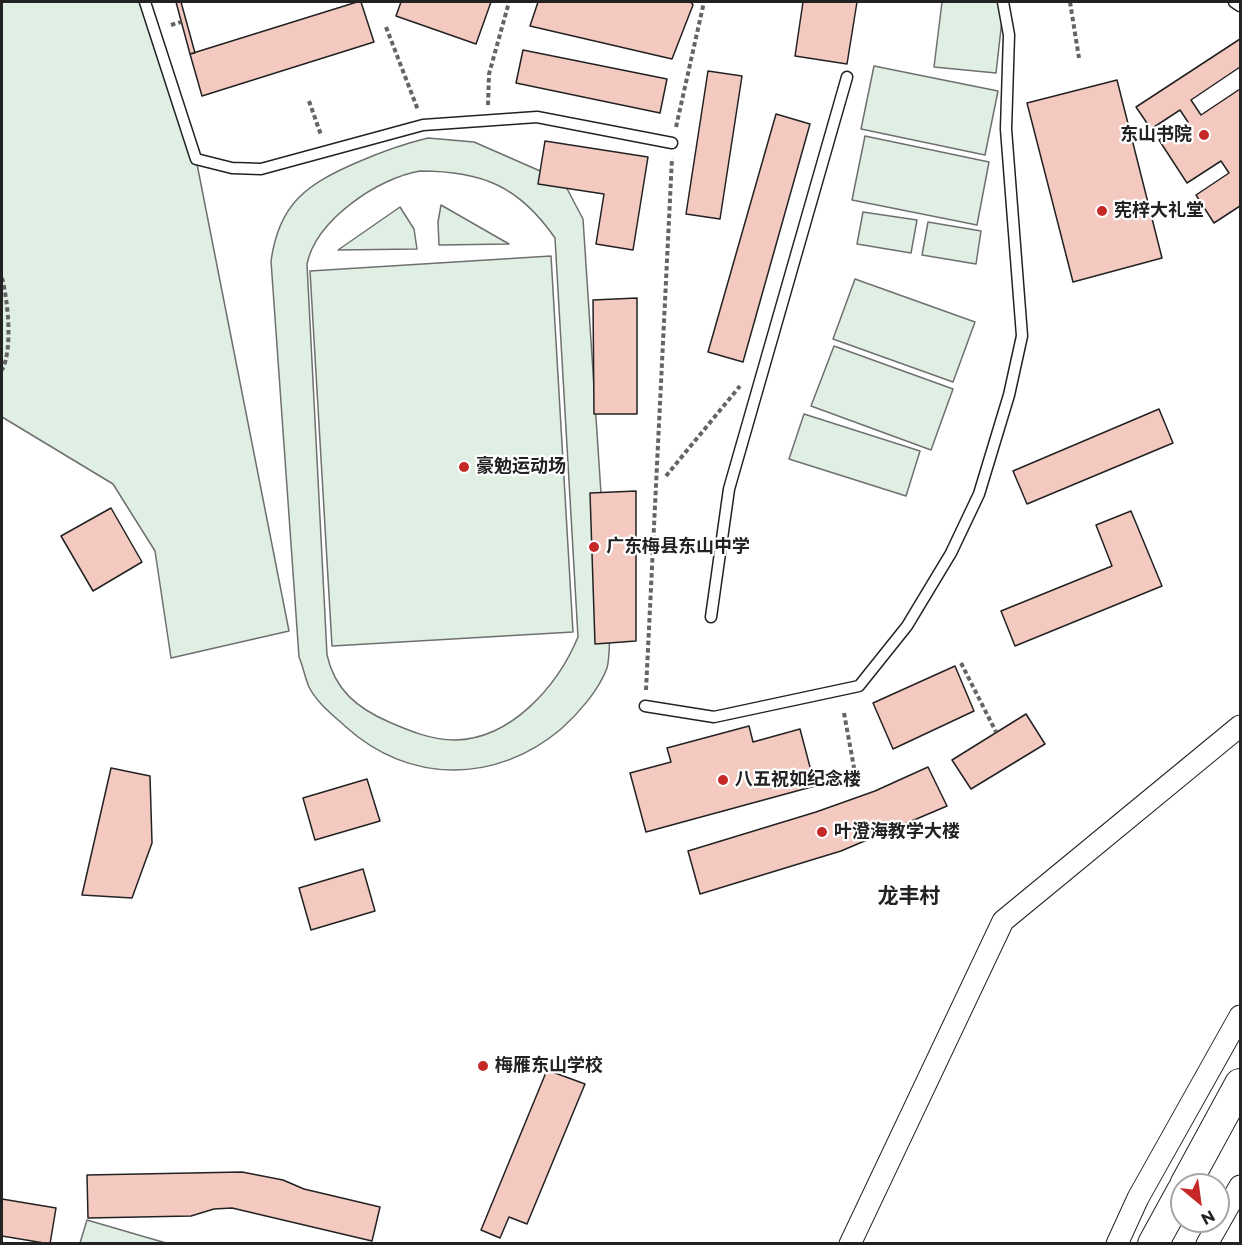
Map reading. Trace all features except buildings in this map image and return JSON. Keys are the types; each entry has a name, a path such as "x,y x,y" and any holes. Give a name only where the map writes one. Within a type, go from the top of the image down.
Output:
{"main road":[{"path":"1192,1173 1240,1084"},
{"path":"1153,1244 1170,1213"}],"street":[{"path":"850,1244 1003,921 1240,726"},
{"path":"1117,1244 1138,1198 1240,1016"},
{"path":"1207,1244 1240,1186"}],"lane":[{"path":"145,2 196,159 232,168 261,169 327,153 423,125 537,117 672,143"},
{"path":"645,706 714,717 859,686 907,626 951,554 979,494 1009,395 1022,336 1006,129 1009,35 1003,2"},
{"path":"1234,2 1240,6"},
{"path":"711,617 729,489 847,77"}],"path":[{"path":"488,121 489,74 509,2"},
{"path":"645,706 672,143 704,2"},
{"path":"1070,2 1078,58"},
{"path":"386,27 423,125"},
{"path":"309,101 327,153"},
{"path":"2,278 7,296 7,360 2,370"},
{"path":"666,476 768,352"},
{"path":"961,663 996,732"},
{"path":"844,713 855,773"}],"green space":[{"path":"2,2 146,2 196,159 289,631 171,658 155,551 113,484 2,417"},
{"path":"942,2 1004,2 996,73 934,67"},
{"path":"874,66 998,91 985,155 861,129"},
{"path":"865,136 989,162 977,225 852,200"},
{"path":"428,138 474,142 563,181 583,219 610,631 608,664 599,685 561,729 536,747 509,760 481,768 453,770 425,767 397,759 371,746 346,727 316,698 308,683 299,657 271,261 281,224 298,198 310,188 358,162 392,148","holes":["420,171 480,178 513,194 541,220 555,238 578,637 558,673 545,690 514,720 476,737 455,740 421,734 367,711 342,688 327,655 307,264 323,232 336,217 368,192 403,175"]},
{"path":"441,205 509,244 439,245 438,222"},
{"path":"400,207 414,229 417,249 338,250"},
{"path":"863,212 917,220 911,253 857,244"},
{"path":"928,222 981,231 976,264 922,255"},
{"path":"551,256 573,632 332,646 310,271"},
{"path":"855,279 975,322 953,382 833,339"},
{"path":"834,346 953,389 931,450 811,406"},
{"path":"804,414 920,451 906,496 789,459"},
{"path":"87,1220 166,1243 80,1243"}],"place":[{"name":"东山书院","path":"1204,135"},
{"name":"宪梓大礼堂","path":"1102,211"},
{"name":"豪勉运动场","path":"464,467"},
{"name":"广东梅县东山中学","path":"594,547"},
{"name":"八五祝如纪念楼","path":"723,780"},
{"name":"叶澄海教学大楼","path":"822,832"},
{"name":"梅雁东山学校","path":"483,1066"}],"district":[{"name":"龙丰村","path":"909,897"}]}
